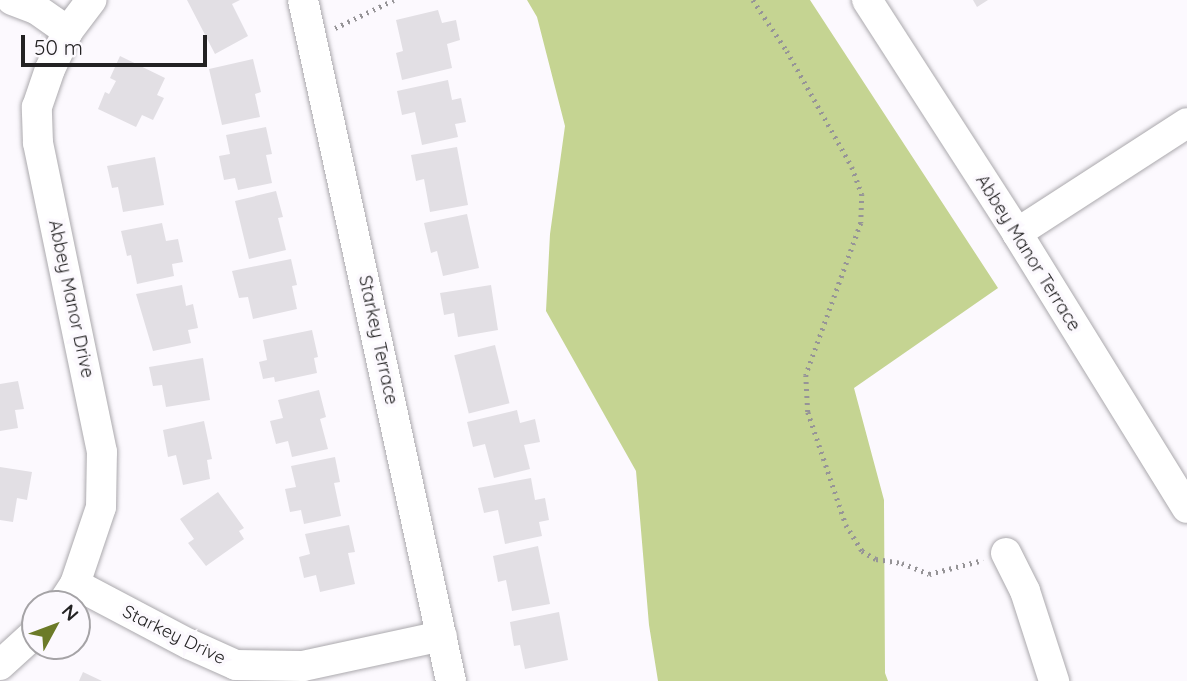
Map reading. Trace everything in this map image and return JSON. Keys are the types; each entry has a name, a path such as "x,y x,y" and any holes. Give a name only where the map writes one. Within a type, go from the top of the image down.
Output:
{"street":[{"path":"12,0 36,9 68,30"},
{"name":"Abbey Manor Drive","path":"70,590 100,507 102,452 38,143 37,107 50,69 68,30 90,0"},
{"name":"Starkey Terrace","path":"303,0 451,681"},
{"name":"Abbey Manor Terrace","path":"867,0 1017,233 1187,508"},
{"path":"1017,233 1187,123"},
{"path":"1006,553 1025,591 1054,681"},
{"name":"Starkey Drive","path":"91,603 236,665 303,666 442,636"},
{"path":"0,664 21,645"}],"path":[{"path":"312,38 394,0"},
{"path":"754,0 787,51 852,166 862,194 861,223 806,375 808,412 846,525 862,551 876,559 902,563 929,574 948,572 1006,553"}],"green space":[{"path":"527,0 810,0 998,288 854,388 884,500 885,673 888,681 658,681 649,625 636,471 546,311 550,234 565,126 537,17"}],"building":[{"path":"187,0 240,0 232,4 248,36 215,54"},
{"path":"973,0 988,0 977,7"},
{"path":"438,10 442,23 456,20 460,40 447,44 452,68 402,80 396,53 403,51 396,20"},
{"path":"120,56 165,78 157,95 164,98 153,120 142,115 136,127 98,109 105,92 109,94 116,81 110,78"},
{"path":"253,59 261,92 255,94 260,117 222,125 209,69"},
{"path":"448,80 452,100 461,98 466,122 455,124 458,137 422,145 415,112 402,115 397,91"},
{"path":"266,127 272,154 266,155 272,183 238,190 235,178 224,180 219,156 230,154 226,135"},
{"path":"457,147 468,205 430,212 424,179 416,181 411,155"},
{"path":"155,157 164,205 123,212 118,187 112,188 107,166"},
{"path":"276,191 283,217 278,218 286,250 249,259 235,201"},
{"path":"467,214 479,268 443,276 437,251 431,253 424,223"},
{"path":"162,223 166,241 178,239 183,262 172,264 174,276 137,284 131,255 127,256 121,231"},
{"path":"291,259 297,285 292,286 297,309 253,319 248,297 239,298 232,271"},
{"path":"182,285 186,306 193,304 198,328 188,330 191,343 153,351 136,294"},
{"path":"491,285 498,330 458,337 454,313 444,315 440,293"},
{"path":"312,330 318,357 314,358 317,373 275,382 274,377 263,379 259,362 267,360 263,340"},
{"path":"495,345 510,403 469,413 454,355"},
{"path":"203,358 210,400 166,407 162,385 153,386 149,367"},
{"path":"18,381 24,409 15,410 18,428 0,431 0,384"},
{"path":"319,390 326,417 320,419 328,449 292,457 288,441 276,444 270,421 283,418 278,400"},
{"path":"517,410 520,423 535,419 540,442 524,445 530,469 494,478 485,444 473,447 467,422"},
{"path":"204,421 212,459 207,460 210,479 183,485 176,455 168,457 163,430"},
{"path":"335,457 340,482 334,483 341,516 304,524 301,510 290,512 285,489 296,487 291,466"},
{"path":"0,467 32,472 27,500 17,498 13,522 0,520"},
{"path":"531,478 535,500 545,498 549,520 539,522 542,536 505,544 498,510 484,513 478,488"},
{"path":"218,492 244,528 239,531 244,539 206,566 188,543 194,539 180,519"},
{"path":"349,525 355,552 348,553 355,584 320,592 316,575 304,578 299,557 310,554 305,534"},
{"path":"538,546 550,604 512,611 506,580 498,582 493,556"},
{"path":"559,612 568,660 525,669 520,645 514,646 510,622"},
{"path":"83,672 102,681 79,681"}]}
